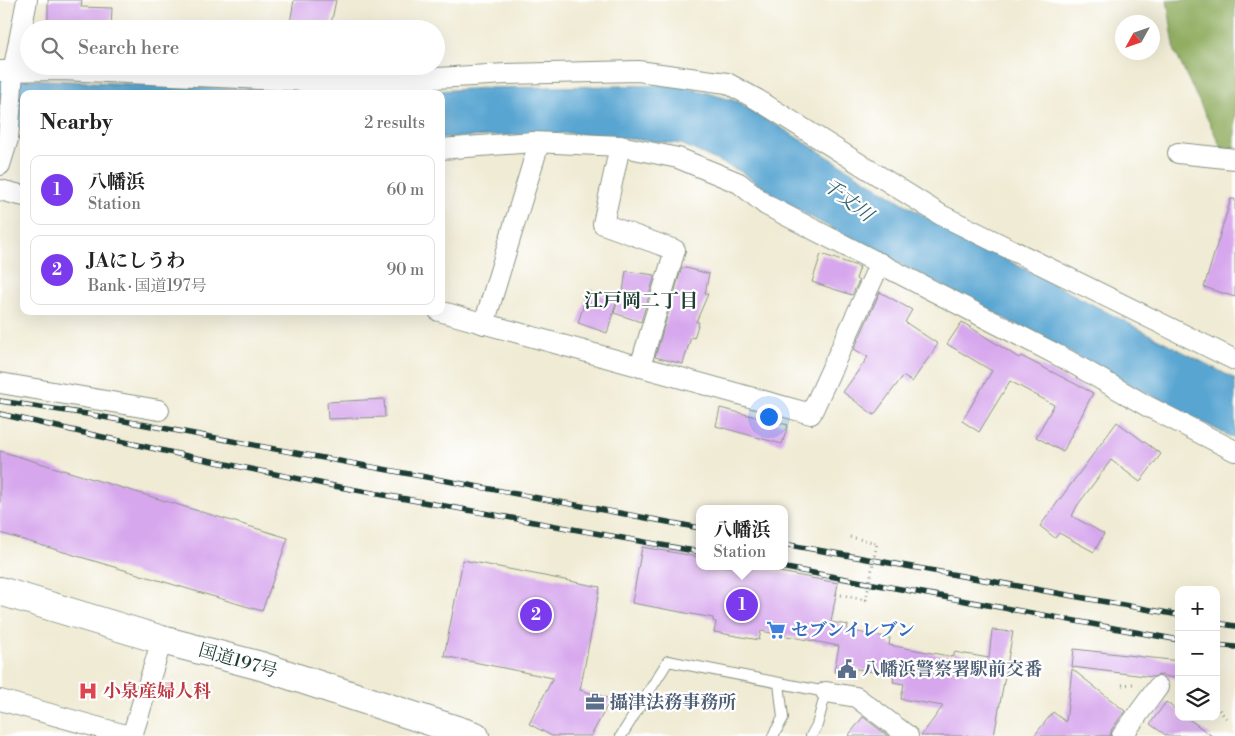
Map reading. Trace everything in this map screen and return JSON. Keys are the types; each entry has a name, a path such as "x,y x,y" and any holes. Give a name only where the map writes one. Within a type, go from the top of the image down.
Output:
{"highway":[{"name":"国道197号","path":"0,591 162,640 261,666 475,736"}],"street":[{"path":"21,20 27,0"},
{"path":"0,164 10,136 7,71 20,25"},
{"path":"7,71 20,71"},
{"path":"172,75 350,83 506,74 638,71 727,83 758,100 941,216 1235,360"},
{"path":"484,324 539,143"},
{"path":"445,149 539,143 620,146 678,158 739,183 766,204 1068,361 1146,406 1235,450"},
{"path":"620,146 603,224 675,250 640,367"},
{"path":"1178,153 1235,159"},
{"path":"0,190 20,195"},
{"path":"445,313 811,414 880,264"},
{"path":"0,383 159,410"},
{"path":"0,700 131,736 162,640"},
{"path":"1122,736 1158,688"},
{"path":"826,692 856,697 908,736"}],"lane":[{"path":"621,736 668,661 826,692 817,725 811,736"},
{"path":"773,736 783,718 779,683"}],"path":[{"path":"836,594 866,600 877,543 850,538"},
{"path":"1220,711 1226,718"}],"green space":[{"path":"1167,0 1235,0 1235,148 1223,151 1175,52"}],"water":[{"path":"0,78 266,90 20,90 20,129 0,128"},
{"name":"千丈川","path":"680,85 739,102 929,219 1235,379 1235,439 772,196 742,172 681,144 570,133 445,138 445,90 485,88"}],"building":[{"path":"48,0 82,0 81,7 112,8 111,20 48,20"},
{"path":"294,0 336,0 332,20 291,20"},
{"path":"1231,199 1235,199 1235,297 1204,287"},
{"path":"821,254 860,267 856,279 859,281 852,295 812,282"},
{"path":"682,267 709,274 705,294 708,294 696,322 699,322 694,338 691,337 683,364 655,357"},
{"path":"626,271 655,275 641,322 614,313 619,297 622,298"},
{"path":"588,291 617,300 607,333 578,323"},
{"path":"880,292 912,310 905,322 938,344 912,382 903,376 874,415 843,392 868,357 854,349"},
{"path":"962,322 1019,358 1021,356 1093,393 1063,452 1036,437 1054,405 1010,381 979,432 962,421 992,371 947,344"},
{"path":"384,399 385,417 328,419 327,402"},
{"path":"720,408 788,425 782,444 716,426"},
{"path":"1117,422 1161,454 1140,482 1111,460 1077,506 1072,516 1104,534 1094,552 1059,533 1055,538 1040,526"},
{"path":"0,451 288,538 262,611 0,533"},
{"path":"642,547 696,556 696,570 769,570 838,583 831,622 848,625 847,630 890,638 889,645 954,657 954,652 989,658 992,630 1013,632 994,736 921,736 943,706 901,699 904,684 893,682 894,676 852,668 851,675 834,672 839,646 761,631 759,640 714,632 716,622 713,621 713,618 632,603"},
{"path":"463,560 600,587 580,690 611,699 591,736 552,736 529,724 553,678 444,656"},
{"path":"1074,649 1175,661 1175,678 1160,675 1153,677 1072,667"},
{"path":"1072,669 1125,711 1112,729 1110,736 1034,736 1053,712 1066,722"},
{"path":"1166,702 1175,709 1175,721 1191,721 1212,736 1167,736 1150,724"},
{"path":"863,717 884,733 888,736 848,736"}],"railway":[{"path":"0,401 87,414 696,527"},
{"path":"0,414 187,456 334,486 696,551"},
{"path":"788,545 1175,614"},
{"path":"788,568 1175,639"},
{"path":"1220,624 1235,626"},
{"path":"1220,645 1235,647"}],"place":[{"name":"八幡浜","path":"742,605"},
{"name":"JAにしうわ","path":"536,615"},
{"name":"セブンイレブン","path":"776,630"},
{"name":"八幡浜警察署駅前交番","path":"847,669"},
{"name":"小泉産婦人科","path":"88,691"},
{"name":"攝津法務事務所","path":"595,702"}],"district":[{"name":"江戸岡二丁目","path":"641,301"}]}
